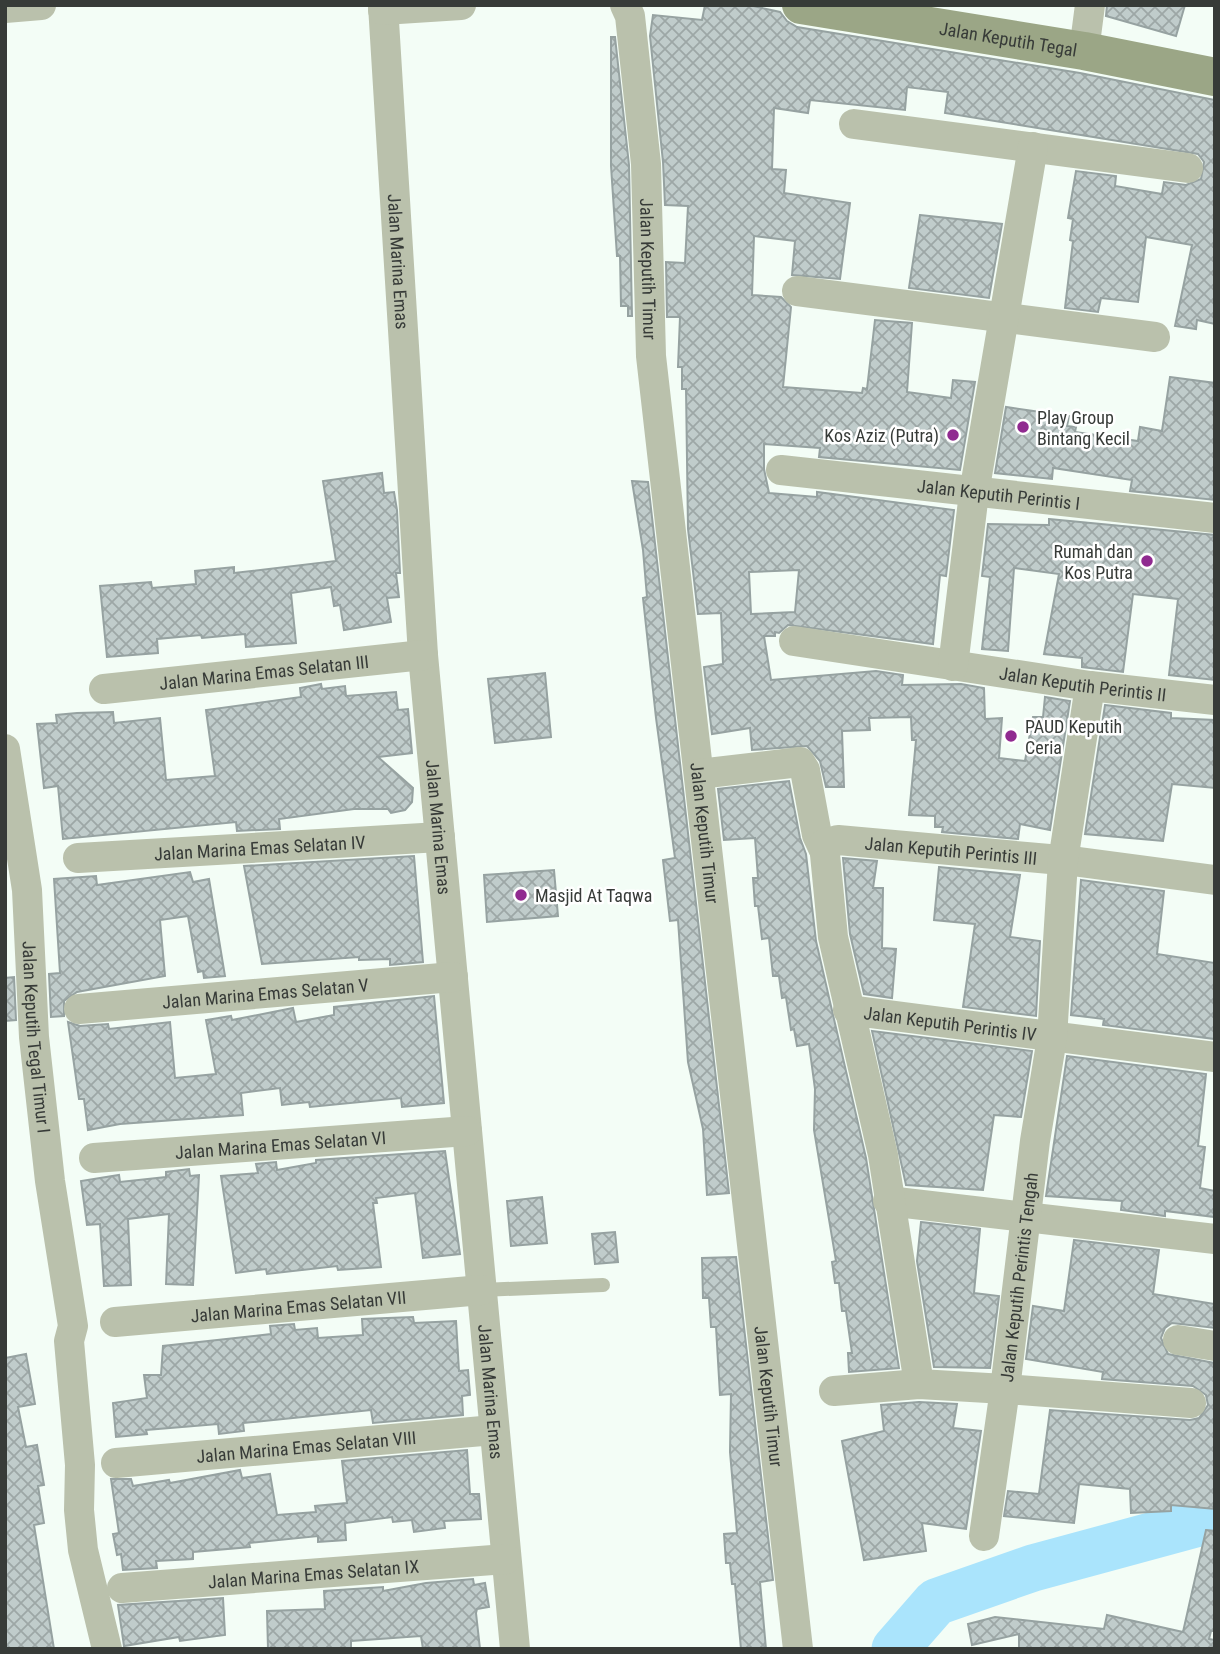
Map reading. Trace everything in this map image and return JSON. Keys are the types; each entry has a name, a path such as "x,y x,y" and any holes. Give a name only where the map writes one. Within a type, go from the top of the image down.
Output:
{"main road":[{"name":"Jalan Keputih Tegal","path":"801,5 1084,51 1215,77"}],"street":[{"path":"5,8 41,5"},
{"path":"383,8 461,5"},
{"path":"1084,51 1090,5"},
{"name":"Jalan Marina Emas","path":"383,8 423,655 515,1649"},
{"name":"Jalan Keputih Timur","path":"628,11 646,164 651,356 799,1649"},
{"path":"854,124 1188,168"},
{"path":"953,666 974,492 1033,147"},
{"path":"797,291 1155,337"},
{"name":"Jalan Keputih Perintis I","path":"781,470 1215,518"},
{"name":"Jalan Keputih Perintis II","path":"794,641 1090,686 1215,700"},
{"name":"Jalan Marina Emas Selatan III","path":"104,689 423,655"},
{"path":"1063,861 1090,686"},
{"name":"Jalan Keputih Tegal Timur I","path":"6,761 27,890 34,1037 50,1181 73,1326 69,1341 80,1465 79,1510 83,1550 107,1649"},
{"path":"699,774 800,762 805,770 812,811 831,844 833,937 848,1010 878,1128 919,1384"},
{"name":"Jalan Marina Emas Selatan IV","path":"78,858 440,837"},
{"name":"Jalan Keputih Perintis III","path":"831,844 1063,861 1215,880"},
{"name":"Jalan Keputih Perintis IV","path":"1052,1038 1063,861"},
{"name":"Jalan Marina Emas Selatan V","path":"79,1009 453,977"},
{"name":"Jalan Keputih Perintis IV","path":"848,1010 1215,1057"},
{"name":"Jalan Keputih Perintis Tengah","path":"834,1391 919,1384 1005,1389 1026,1216 1052,1038"},
{"name":"Jalan Marina Emas Selatan VI","path":"94,1158 467,1131"},
{"path":"888,1201 1215,1239"},
{"name":"Jalan Marina Emas Selatan VII","path":"115,1322 482,1290"},
{"path":"1178,1340 1215,1346"},
{"path":"984,1536 1005,1389 1191,1403"},
{"name":"Jalan Marina Emas Selatan VIII","path":"116,1463 494,1430"},
{"name":"Jalan Marina Emas Selatan IX","path":"122,1588 506,1559"}],"lane":[{"path":"482,1290 603,1285"}],"building":[{"path":"705,5 749,5 780,12 787,21 797,27 1080,73 1215,100 1215,324 1197,320 1196,329 1175,326 1192,245 1146,237 1138,302 1101,298 1098,312 1065,308 1073,241 1070,240 1073,219 1068,218 1076,171 1116,176 1115,186 1162,194 1164,182 1186,185 1201,179 1204,162 1198,154 945,113 948,92 907,87 905,110 810,100 808,113 774,108 772,169 786,170 784,193 850,203 840,279 792,275 795,241 754,236 752,295 781,297 791,307 783,387 862,393 863,388 867,389 875,320 912,323 907,392 951,398 953,380 975,382 960,470 819,457 820,448 764,444 764,469 769,493 817,497 817,492 954,510 946,576 940,575 933,644 788,625 779,633 775,632 775,636 764,636 771,680 876,671 903,675 902,685 961,684 984,688 985,719 1002,718 999,758 1025,761 1033,717 1043,717 1045,697 1070,701 1050,830 1020,824 1018,839 942,832 943,827 935,827 935,816 909,815 916,740 912,740 911,717 869,718 870,730 842,731 844,787 826,787 820,761 807,746 752,750 750,728 712,734 704,667 723,664 721,613 698,614 688,529 686,389 682,389 682,367 678,367 680,317 667,317 666,262 685,263 688,206 665,205 650,36 653,15 702,20","holes":["799,570 795,612 751,614 749,572"]},
{"path":"1107,5 1185,5 1176,36 1106,16"},
{"path":"611,37 615,37 629,165 632,316 628,316 628,306 621,306 620,256 617,256 611,166"},
{"path":"920,215 1002,224 989,298 909,288"},
{"path":"1170,377 1215,383 1215,500 1130,491 1132,480 1053,468 1052,479 995,473 1006,407 1069,416 1067,426 1076,427 1075,432 1138,441 1140,427 1162,431"},
{"path":"382,473 384,493 394,492 397,510 400,573 396,573 399,597 387,598 391,622 344,630 340,605 334,606 331,587 291,593 296,643 246,647 245,634 202,638 201,635 157,639 158,653 107,657 100,586 151,582 152,588 196,584 195,571 234,567 234,573 336,561 323,481"},
{"path":"632,481 648,482 729,1193 707,1195 703,1129 688,1062 678,920 670,921 663,860 675,858 643,598 647,597 643,550"},
{"path":"1049,519 1215,535 1215,680 1169,675 1178,599 1133,594 1123,672 1082,667 1082,658 1044,654 1059,574 1014,568 1008,651 982,649 990,577 982,576 988,524 1049,525"},
{"path":"545,673 551,737 495,743 488,679"},
{"path":"321,684 322,689 345,686 346,696 396,692 398,710 408,709 412,753 378,757 413,788 412,802 405,810 391,813 388,809 354,809 279,819 280,829 237,831 236,822 63,839 58,786 44,788 37,724 57,723 56,715 77,713 113,712 114,723 160,718 166,780 215,776 206,710 301,697 300,688"},
{"path":"1105,705 1171,713 1171,718 1215,720 1215,788 1172,784 1163,841 1085,834"},
{"path":"789,781 800,838 806,854 816,941 866,1158 899,1368 849,1372 848,1353 852,1353 846,1311 842,1311 839,1283 835,1283 832,1262 836,1261 814,1130 815,1089 809,1044 797,1046 794,1029 791,1030 786,997 782,998 779,976 773,976 769,938 762,939 758,906 755,906 753,878 758,878 755,838 724,840 718,789"},
{"path":"414,856 423,962 390,965 390,959 359,960 359,957 262,964 244,866"},
{"path":"843,858 877,861 873,888 883,888 882,948 896,949 892,998 864,994 850,934"},
{"path":"939,867 1020,875 1010,937 1040,941 1036,1016 963,1007 975,924 934,920"},
{"name":"Masjid At Taqwa","path":"554,870 558,916 487,922 484,875"},
{"path":"190,872 193,882 209,879 225,976 204,978 203,971 198,972 188,916 160,920 165,976 77,992 64,1001 64,1016 51,1017 49,974 60,973 54,879 96,876 97,885"},
{"path":"1081,880 1164,891 1157,954 1215,963 1215,1039 1103,1025 1104,1019 1071,1015"},
{"path":"14,977 16,1020 5,1021 5,978"},
{"path":"434,996 444,1103 402,1107 401,1098 310,1107 309,1102 282,1105 280,1088 241,1093 243,1115 120,1124 88,1130 84,1099 79,1099 68,1022 80,1026 108,1024 109,1029 170,1022 175,1078 216,1074 206,1020 231,1016 232,1020 293,1008 296,1022 334,1015 334,1007"},
{"path":"872,1031 1032,1051 1021,1117 994,1115 983,1190 906,1185"},
{"path":"1067,1056 1206,1074 1198,1146 1205,1147 1200,1188 1215,1191 1215,1217 1165,1211 1165,1216 1121,1210 1122,1201 1046,1196"},
{"path":"445,1151 460,1254 423,1258 415,1193 376,1198 377,1203 373,1203 381,1267 338,1270 337,1266 267,1274 266,1269 236,1273 221,1176 258,1173 256,1164 276,1162 277,1170 316,1163 316,1160"},
{"path":"189,1169 190,1176 199,1175 193,1285 166,1284 169,1214 128,1219 131,1285 104,1286 100,1224 87,1225 81,1181 119,1175 120,1182 166,1177 166,1172"},
{"path":"542,1197 547,1243 511,1246 507,1201"},
{"path":"921,1222 980,1229 974,1293 999,1296 990,1368 934,1367 917,1261"},
{"path":"615,1232 618,1262 595,1264 592,1234"},
{"path":"1074,1240 1159,1250 1153,1294 1215,1304 1215,1328 1172,1323 1165,1328 1161,1338 1168,1354 1215,1363 1215,1509 1171,1505 1171,1511 1131,1513 1130,1489 1079,1484 1074,1523 1004,1516 1008,1491 1039,1494 1050,1410 1190,1420 1199,1418 1208,1405 1206,1395 1193,1386 1102,1379 1103,1372 1026,1359 1033,1306 1064,1311"},
{"path":"736,1257 773,1580 760,1582 766,1649 741,1649 735,1584 732,1584 730,1563 726,1563 724,1534 737,1533 730,1452 731,1394 720,1395 716,1327 711,1327 709,1298 703,1298 702,1258"},
{"path":"413,1317 414,1323 456,1321 459,1371 468,1370 470,1395 462,1396 463,1415 373,1423 371,1410 243,1423 244,1431 219,1434 218,1424 146,1430 147,1434 116,1437 113,1403 147,1398 144,1375 161,1375 163,1346 271,1334 270,1326 294,1324 295,1330 317,1328 318,1338 363,1335 362,1319"},
{"path":"26,1354 35,1404 18,1407 26,1447 37,1445 44,1485 38,1486 44,1523 34,1525 54,1649 5,1649 5,1358"},
{"path":"919,1402 957,1404 953,1428 981,1431 966,1529 922,1523 926,1551 864,1560 842,1441 884,1431 881,1405"},
{"path":"467,1450 470,1494 479,1494 481,1519 444,1521 445,1528 414,1532 412,1520 393,1522 392,1517 345,1523 346,1540 318,1542 318,1536 249,1543 250,1547 193,1552 193,1559 156,1561 157,1568 123,1570 121,1554 117,1555 113,1534 119,1533 111,1479 131,1479 133,1486 169,1480 170,1483 240,1470 242,1478 270,1474 277,1515 316,1512 315,1506 347,1503 342,1461"},
{"path":"1206,1530 1215,1531 1215,1631 1211,1631 1209,1639 1215,1640 1215,1649 1019,1649 1019,1634 972,1645 968,1624 995,1617 1104,1629 1107,1615 1183,1632"},
{"path":"473,1579 474,1585 485,1583 489,1607 477,1609 476,1613 480,1649 423,1649 421,1636 351,1641 351,1649 268,1649 267,1611 325,1609 324,1591 383,1587 383,1591 426,1583"},
{"path":"223,1598 225,1635 180,1641 179,1637 124,1646 118,1605"}],"waterway":[{"path":"895,1649 936,1602 1033,1568 1206,1521 1215,1522"}],"place":[{"name":"Play Group Bintang Kecil","path":"1023,427"},
{"name":"Kos Aziz (Putra)","path":"953,435"},
{"name":"Rumah dan Kos Putra","path":"1147,561"},
{"name":"PAUD Keputih Ceria","path":"1011,736"},
{"name":"Masjid At Taqwa","path":"521,895"}]}
